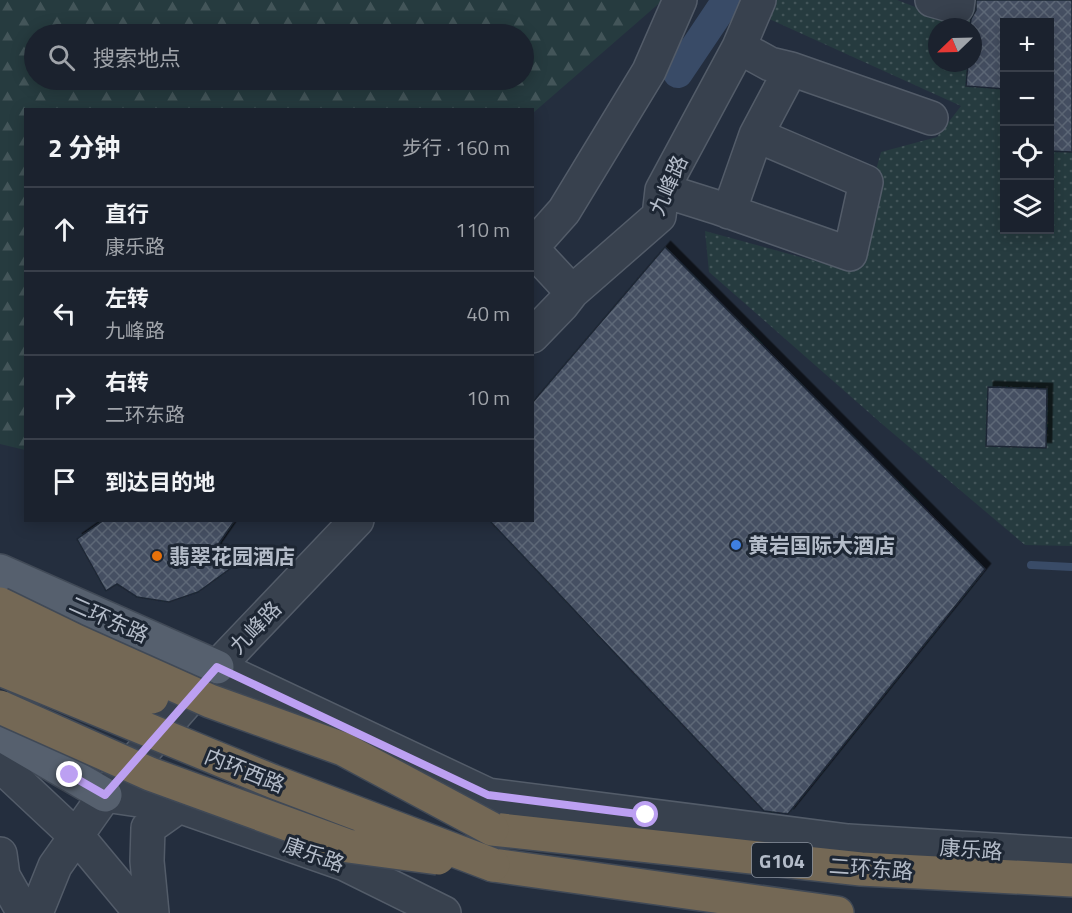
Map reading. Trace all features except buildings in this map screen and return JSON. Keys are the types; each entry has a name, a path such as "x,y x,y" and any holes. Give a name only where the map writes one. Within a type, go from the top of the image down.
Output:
{"highway":[{"path":"0,604 210,701 343,749 492,829"},
{"name":"内环西路","path":"0,637 46,657 492,829"},
{"name":"内环西路","path":"0,669 272,781 492,865"},
{"path":"0,707 150,774 348,846 492,865"},
{"name":"二环东路","path":"492,829 861,869 1072,880"},
{"name":"G104","path":"492,865 837,913"}],"main road":[{"name":"二环东路","path":"0,571 217,667"},
{"path":"0,734 105,795"}],"street":[{"path":"534,246 564,211 649,71 680,0"},
{"name":"九峰路","path":"534,334 572,292 659,216 662,190 739,47 759,0"},
{"path":"932,0 957,7 958,0"},
{"path":"739,47 770,64 791,69 932,118"},
{"path":"729,212 756,135 791,69"},
{"path":"662,190 850,255 866,182 756,135"},
{"path":"534,250 572,292"},
{"name":"九峰路","path":"36,913 55,866 105,795 217,667 355,522"},
{"name":"康乐路","path":"217,667 488,795 848,841 1072,855"},
{"path":"0,765 76,837 141,913"},
{"name":"康乐路","path":"105,795 179,806 345,864 444,913"},
{"path":"152,913 147,861 148,828 179,806"},
{"path":"0,854 3,876 24,913"}],"green space":[{"path":"0,0 663,0 534,112 534,108 24,108 24,450 0,444"},
{"path":"773,0 897,0 944,18 928,18 928,72 982,72 982,18 962,18 966,0 1072,0 1072,546 1025,545 882,424 709,272 705,231 848,270 881,152 937,137 961,106 767,18"}],"waterway":[{"path":"678,73 727,0"},
{"path":"1031,565 1072,567"}],"place":[{"name":"黄岩国际大酒店","path":"736,545"},
{"name":"翡翠花园酒店","path":"157,556"}],"route":[{"path":"70,775 105,795 217,667 488,795 646,815"}]}
